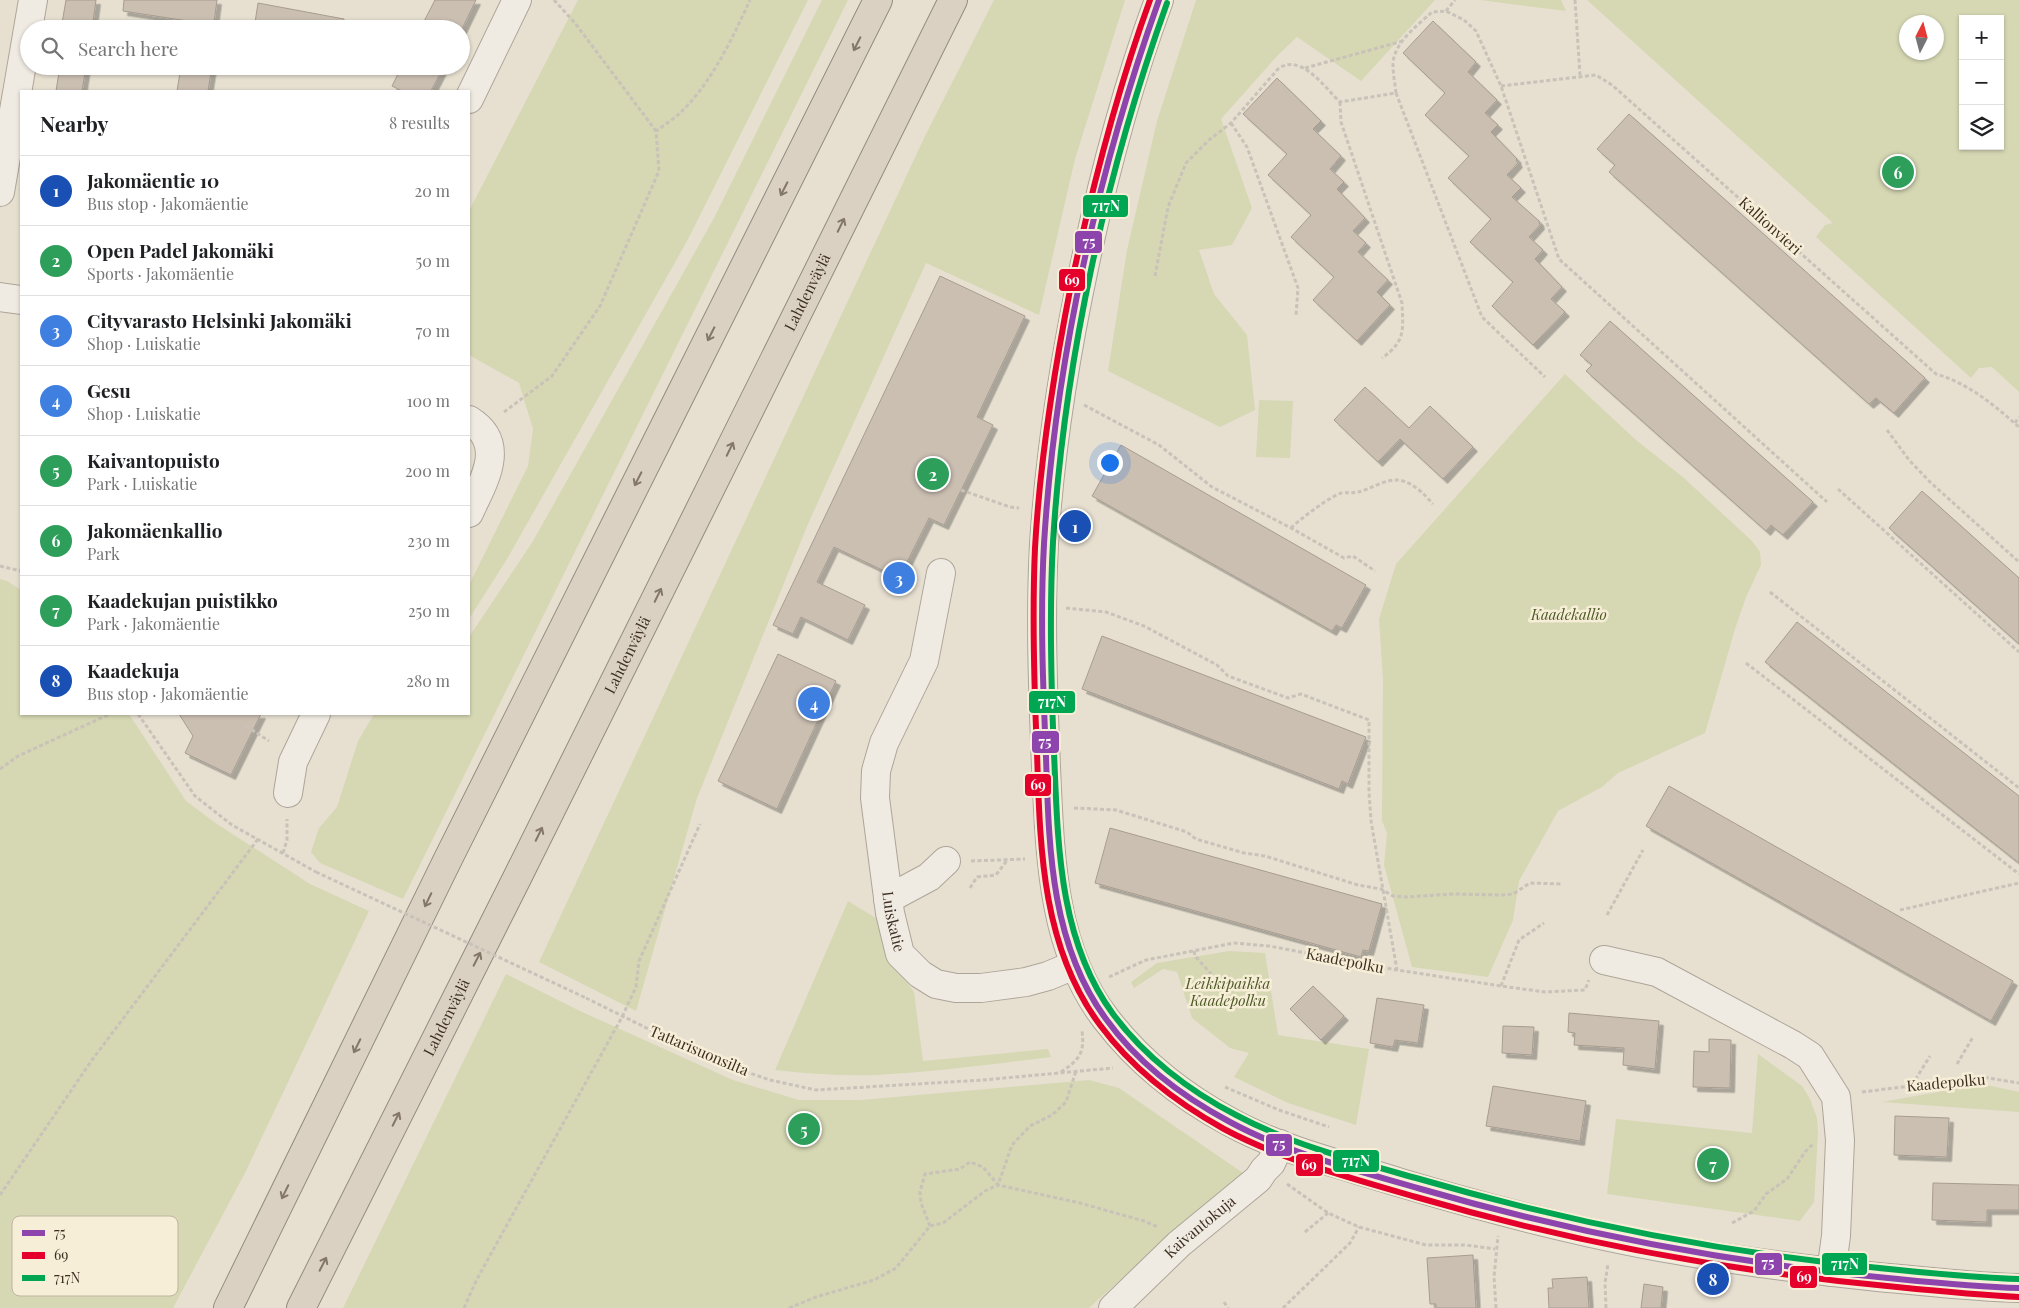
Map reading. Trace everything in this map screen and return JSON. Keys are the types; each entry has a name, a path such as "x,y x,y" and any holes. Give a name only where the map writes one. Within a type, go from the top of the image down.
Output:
{"highway":[{"path":"228,1308 449,857 878,0"},
{"name":"Lahdenväylä","path":"301,1308 513,887 953,0"}],"street":[{"path":"30,20 33,0"},
{"path":"470,97 517,0"},
{"path":"1159,0 1122,111 1099,200 1060,396 1050,472 1044,545 1043,694 1048,810 1054,883 1063,927 1074,965 1104,1016 1151,1068 1180,1091 1232,1123 1317,1158 1504,1212 1590,1233 1678,1251 1831,1272 1985,1287 2019,1288"},
{"path":"0,192 20,75"},
{"path":"0,297 20,300"},
{"path":"470,421 482,431 489,447 491,460 470,511"},
{"name":"Luiskatie","path":"941,572 924,661 884,743 875,781 888,899 900,954 920,974 936,984 956,988 981,988 1026,982 1048,976 1074,965"},
{"path":"288,793 293,762 316,715"},
{"path":"888,899 929,877 946,862"},
{"path":"1604,960 1657,972 1810,1056 1836,1097 1840,1140 1836,1236 1831,1272"},
{"name":"Kaivantokuja","path":"1113,1308 1179,1244 1258,1179 1271,1163 1280,1144"}],"path":[{"path":"504,412 552,376 600,306 659,171 656,131 575,23 554,0"},
{"path":"656,131 680,112 701,89 731,40 750,0"},
{"path":"1446,11 1455,0"},
{"path":"1575,0 1580,75"},
{"path":"1545,377 1482,318 1396,93 1393,66 1394,54 1432,12 1446,11 1464,20 1476,31 1501,86 1559,259 1827,502"},
{"path":"1304,68 1404,41"},
{"path":"1155,276 1168,207 1186,163 1209,140 1231,124 1278,69 1290,64 1304,68 1340,102 1341,122 1402,302 1403,323 1401,337 1395,348 1382,358"},
{"name":"Kallionvieri","path":"1501,86 1580,75 1596,75 1612,85 1936,374 1954,379 2019,426"},
{"path":"1340,102 1396,93"},
{"path":"1231,124 1246,147 1298,288 1296,316"},
{"path":"1060,396 1089,407 1159,446 1212,487 1344,558 1353,556 1375,571"},
{"path":"2015,423 2019,417"},
{"path":"1887,430 1909,460 1930,482 2019,562"},
{"path":"1291,528 1340,492 1354,494 1398,480 1420,491 1433,504"},
{"path":"1838,489 2019,652"},
{"path":"961,490 1010,507 1019,508"},
{"path":"0,566 20,571"},
{"path":"1770,592 2019,788"},
{"path":"1043,608 1106,612 1144,626 1218,665 1228,676 1288,698 1301,694 1369,720 1370,811 1397,970"},
{"path":"1746,662 2019,874"},
{"path":"0,769 18,756 108,715"},
{"name":"Tattarisuonsilta","path":"139,715 195,796 232,825 316,872 726,1065 770,1080 816,1090 983,1080 1114,1068"},
{"path":"246,726 269,741"},
{"path":"283,853 287,840 288,793"},
{"path":"1048,810 1070,808 1116,810 1188,832 1196,839 1244,853 1265,856 1358,885 1382,890 1394,896 1502,895 1513,894 1530,883 1561,884"},
{"path":"464,1308 477,1279 622,1016 636,987 638,960 700,824"},
{"path":"0,1195 92,1060 258,839"},
{"path":"1608,915 1643,850"},
{"path":"970,888 977,877 996,875 1008,859"},
{"path":"982,862 1025,859"},
{"path":"1900,910 2019,883"},
{"path":"1501,986 1519,940 1544,923"},
{"name":"Kaadepolku","path":"1110,977 1146,960 1234,943 1545,992 1585,990"},
{"path":"1194,951 1212,975"},
{"path":"1060,1072 1075,1063 1084,1046 1081,1031"},
{"path":"1957,1064 1973,1037"},
{"path":"1912,1086 1930,1056"},
{"path":"789,1308 816,1297 874,1280 896,1268 930,1226 943,1223 986,1191 998,1185 1012,1145 1030,1126 1052,1115 1066,1102 1076,1071"},
{"name":"Kaadepolku","path":"1872,1090 1982,1077 2019,1083"},
{"path":"1221,1085 1279,1110 1329,1127"},
{"path":"1732,1223 1754,1211 1766,1194 1787,1179 1805,1152 1816,1142"},
{"path":"930,1226 921,1203 920,1192 925,1174 960,1169 970,1162 983,1167 998,1185 1080,1203 1144,1221 1173,1233 1179,1244"},
{"path":"1282,1181 1328,1213 1358,1226 1426,1245 1466,1245 1495,1249"},
{"path":"1496,1308 1495,1249 1504,1212"},
{"path":"1305,1232 1328,1213"},
{"path":"1283,1308 1350,1243 1358,1226"},
{"path":"1606,1308 1605,1283 1609,1261"},
{"path":"1224,1302 1228,1308"}],"green space":[{"path":"578,0 808,0 686,243 507,559 470,617 470,583 528,466 533,429 519,383 470,356 470,209"},
{"path":"822,0 848,0 403,899 320,863 311,852 319,828 337,807 358,741 373,715 470,715 470,636 533,541 714,218"},
{"path":"994,0 1125,0 1075,159 1039,315 926,263 808,524 697,798 636,1011 539,962 925,136"},
{"path":"1196,0 1435,0 1361,81 1297,37 1279,54 1221,119 1252,208 1232,245 1199,250 1214,294 1247,335 1255,410 1220,427 1108,371 1127,250 1157,121"},
{"path":"1480,0 1561,0 1566,11"},
{"path":"1587,0 2019,0 2019,392 1992,367 1979,368 1971,378 1816,237 1825,225 1833,223"},
{"name":"Kaadekallio","path":"1565,374 1636,440 1684,478 1752,541 1760,552 1761,565 1746,597 1735,629 1705,733 1618,773 1602,787 1558,811 1519,881 1513,920 1488,977 1412,967 1384,865 1387,833 1382,821 1383,679 1379,619 1396,564"},
{"path":"1259,400 1293,401 1290,458 1256,457"},
{"path":"0,579 20,589 20,715 130,715 186,801 217,824 310,884 369,911 245,1173 173,1308 0,1308"},
{"path":"848,901 879,920 897,969 914,992 923,1061 1048,1049 1051,1057 943,1070 877,1075 801,1073 775,1070"},
{"name":"Leikkipaikka Kaadepolku","path":"1229,951 1265,953 1278,1035 1369,1049 1356,1125 1288,1103 1234,1077 1249,1053 1230,1048 1192,1018 1177,972 1163,969 1134,988 1131,982 1157,963"},
{"path":"506,974 580,1011 733,1080 799,1100 861,1100 1089,1080 1119,1088 1243,1173 1089,1308 343,1308"},
{"path":"1758,1054 1802,1086 1810,1099 1817,1118 1818,1134 1814,1202 1800,1221 1607,1194 1616,1119 1752,1133"},
{"path":"1982,1084 2019,1092 2019,1112 1882,1102"}],"building":[{"path":"66,0 96,0 93,20 63,20"},
{"path":"124,0 217,0 214,20 182,20 123,11"},
{"path":"435,0 476,0 466,20 425,20"},
{"path":"258,3 344,19 344,20 255,20"},
{"path":"1433,21 1476,62 1468,72 1497,100 1485,113 1498,125 1491,132 1517,159 1518,163 1507,175 1521,188 1512,197 1539,221 1540,225 1529,237 1543,250 1535,259 1562,287 1551,299 1565,312 1533,345 1492,306 1513,282 1470,242 1491,219 1448,178 1469,156 1425,115 1445,93 1403,53"},
{"path":"59,75 85,75 82,90 56,90"},
{"path":"180,75 211,75 208,90 177,90"},
{"path":"398,75 439,75 432,90 400,90 392,86"},
{"path":"1277,78 1321,121 1313,129 1341,156 1330,169 1344,182 1337,189 1365,218 1353,231 1366,243 1358,252 1388,280 1377,292 1390,305 1357,341 1313,300 1334,277 1291,237 1311,215 1268,175 1287,154 1243,114"},
{"path":"1629,114 1925,378 1894,413 1876,398 1869,404 1609,172 1615,165 1597,149"},
{"path":"940,276 1025,316 977,417 993,425 944,525 929,518 899,578 834,547 817,582 865,605 848,640 801,617 793,634 773,625"},
{"path":"1610,321 1813,502 1783,535 1771,525 1766,531 1586,371 1592,365 1580,355"},
{"path":"1365,387 1409,428 1430,406 1473,447 1443,479 1400,439 1378,462 1334,420"},
{"path":"1121,445 1366,585 1342,628 1336,625 1332,631 1092,496"},
{"path":"1922,491 2019,578 2019,644 1889,528"},
{"path":"1797,622 2019,796 2019,863 1765,662"},
{"path":"1102,636 1366,737 1348,784 1342,781 1339,789 1082,689"},
{"path":"778,654 836,681 777,809 718,781"},
{"path":"180,715 261,715 231,775 185,753 193,736"},
{"path":"1669,786 2013,981 1991,1021 1646,826"},
{"path":"1110,828 1382,904 1369,951 1363,950 1361,957 1095,883"},
{"path":"1313,986 1344,1016 1321,1040 1290,1009"},
{"path":"1377,998 1424,1005 1418,1043 1395,1040 1393,1047 1370,1043"},
{"path":"1569,1013 1659,1021 1655,1069 1623,1065 1624,1048 1574,1045 1575,1033 1568,1032"},
{"path":"1503,1026 1534,1027 1532,1055 1502,1053"},
{"path":"1709,1039 1731,1040 1730,1088 1693,1087 1694,1051 1709,1052"},
{"path":"1493,1086 1586,1101 1580,1141 1486,1126"},
{"path":"1895,1116 1949,1118 1947,1157 1894,1155"},
{"path":"1933,1183 2019,1185 2019,1210 1987,1210 1987,1222 1932,1220"},
{"path":"1473,1255 1476,1308 1436,1308 1436,1304 1430,1304 1427,1258"},
{"path":"1587,1277 1589,1308 1549,1308 1548,1288 1553,1288 1552,1279"},
{"path":"1644,1284 1663,1287 1661,1308 1641,1308"}],"transit line":[{"name":"69","path":"1150,0 1126,70 1106,141 1071,285 1048,415 1040,481 1035,548 1035,701 1043,858 1055,928 1066,962 1080,994 1100,1025 1126,1056 1141,1070 1206,1119 1247,1140 1294,1160 1367,1183 1535,1228 1654,1254 1836,1281 2019,1297"},
{"name":"75","path":"1159,0 1117,131 1083,268 1069,337 1058,407 1044,544 1042,597 1043,677 1049,825 1056,893 1073,959 1087,990 1106,1019 1118,1035 1146,1064 1178,1090 1212,1112 1276,1143 1348,1168 1539,1220 1717,1256 1837,1273 1958,1285 2019,1288"},
{"name":"717N","path":"1167,3 1125,134 1091,269 1067,406 1053,542 1051,674 1057,821 1064,889 1071,922 1081,954 1095,985 1113,1014 1153,1058 1201,1095 1257,1126 1301,1144 1347,1159 1475,1195 1655,1236 1837,1264 1959,1276 2019,1279"}],"place":[{"name":"Jakomäenkallio","path":"1898,172"},
{"name":"Open Padel Jakomäki","path":"933,474"},
{"name":"Jakomäentie 10","path":"1075,526"},
{"name":"Cityvarasto Helsinki Jakomäki","path":"899,578"},
{"name":"Gesu","path":"814,703"},
{"name":"Kaivantopuisto","path":"804,1129"},
{"name":"Kaadekujan puistikko","path":"1713,1164"},
{"name":"Kaadekuja","path":"1713,1279"}]}
